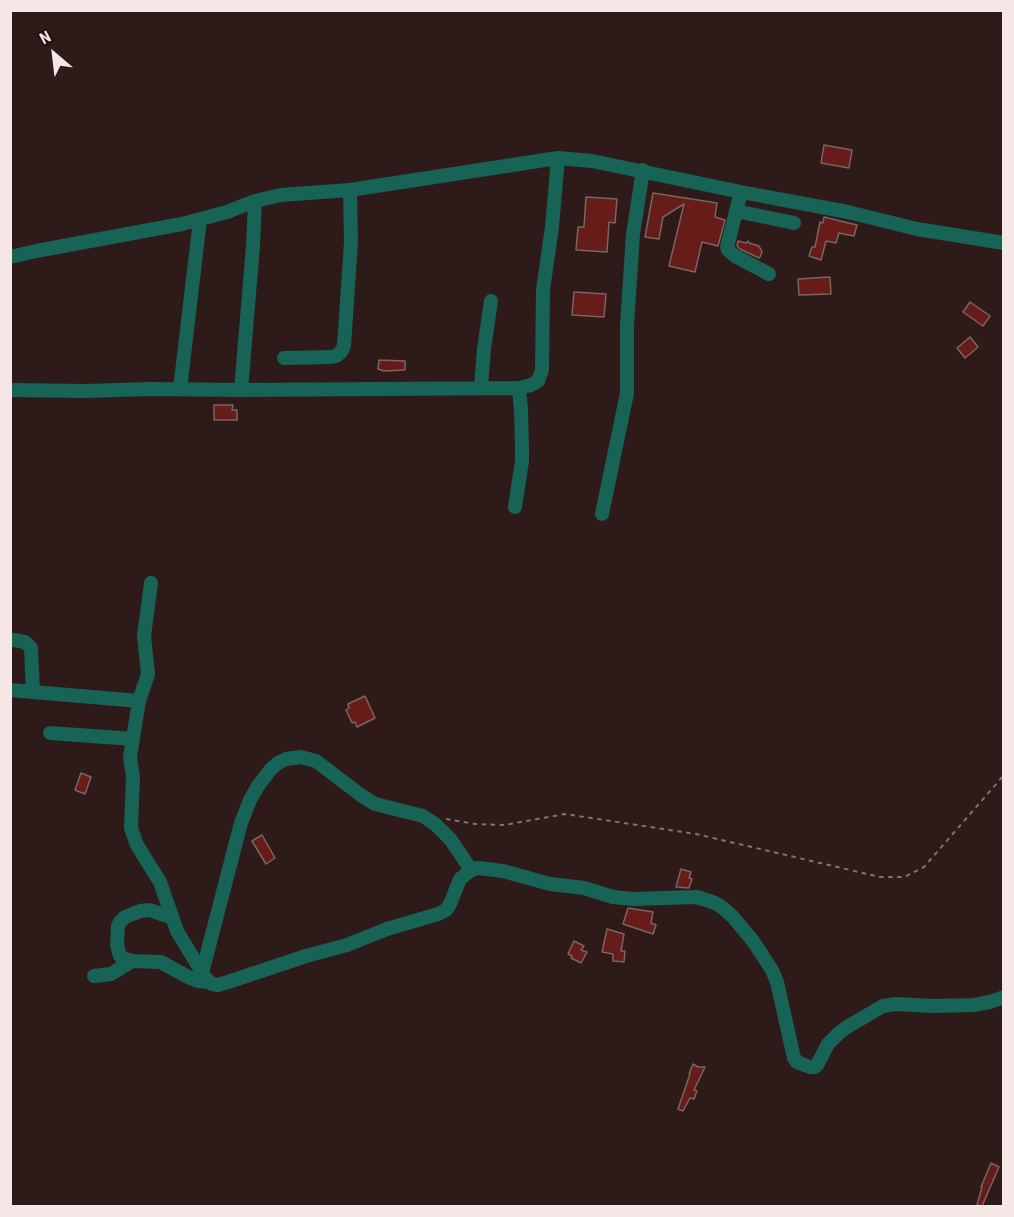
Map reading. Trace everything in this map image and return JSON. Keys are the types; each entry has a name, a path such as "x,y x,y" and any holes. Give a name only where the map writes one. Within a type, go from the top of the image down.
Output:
{"street":[{"path":"10,390 519,388 535,383 541,376 542,370 543,290 552,227 558,158"},
{"path":"10,257 200,220 255,201 281,195 350,190 558,158 592,160 848,212 917,229 1004,243"},
{"path":"602,514 627,393 627,325 633,234 643,170"},
{"path":"284,358 336,356 344,346 351,242 350,190"},
{"path":"741,192 727,247 735,256 769,274"},
{"path":"242,390 255,201"},
{"path":"736,211 794,223"},
{"path":"180,389 200,220"},
{"path":"481,387 491,301"},
{"path":"515,507 522,461 519,388"},
{"path":"151,584 144,636 148,674 139,701 130,757 133,777 131,828 137,845 162,888 177,931 205,977 212,984 228,982 438,914 446,910 450,904 460,879 471,870 486,868 550,884 584,888 613,897 697,897 723,908 753,940 772,970 777,982 794,1059 810,1067 817,1065 828,1044 846,1026 883,1006 895,1004 974,1005 1004,997"},
{"path":"14,640 25,642 31,648 33,692"},
{"path":"10,690 139,701"},
{"path":"50,733 133,739"},
{"path":"172,918 150,910 125,917 118,926 117,950 125,959 161,962 198,981 205,977 241,823 247,807 258,786 271,769 286,759 301,757 316,761 375,804 423,816 451,840 471,870"},
{"path":"94,976 111,974 132,961"}],"path":[{"path":"441,818 475,824 504,825 565,814 696,834 880,878 904,877 924,867 1004,775"}],"building":[{"path":"824,145 852,150 849,168 821,163"},
{"path":"653,193 717,203 715,217 725,220 718,246 702,242 695,272 669,266 684,204 663,217 659,239 645,237"},
{"path":"586,197 617,199 615,223 609,222 607,252 576,250 578,227 584,227"},
{"path":"824,217 857,225 854,236 839,233 836,243 826,241 821,260 809,256 812,247 815,247 820,222 823,223"},
{"path":"738,241 746,243 748,241 759,246 762,252 760,257 740,249 737,246"},
{"path":"830,277 831,294 799,295 798,279"},
{"path":"574,292 606,294 604,317 572,315"},
{"path":"970,302 990,316 983,326 963,312"},
{"path":"970,337 978,347 965,358 957,348"},
{"path":"379,360 405,361 405,370 378,369"},
{"path":"214,405 233,405 232,410 237,410 237,420 214,420"},
{"path":"365,696 375,718 357,727 355,722 352,723 346,710 349,708 348,704"},
{"path":"81,773 91,777 85,794 75,790"},
{"path":"262,835 275,858 266,864 252,841"},
{"path":"681,869 691,872 689,878 692,879 689,888 676,887"},
{"path":"628,908 653,912 651,923 656,925 653,934 623,924"},
{"path":"607,929 624,934 621,951 625,951 624,962 613,961 613,954 602,952"},
{"path":"574,941 584,946 581,950 587,952 581,963 568,954"},
{"path":"693,1064 705,1067 694,1090 697,1091 694,1099 690,1098 683,1111 678,1109"},
{"path":"991,1163 999,1167 982,1206 977,1205 981,1187"}]}
